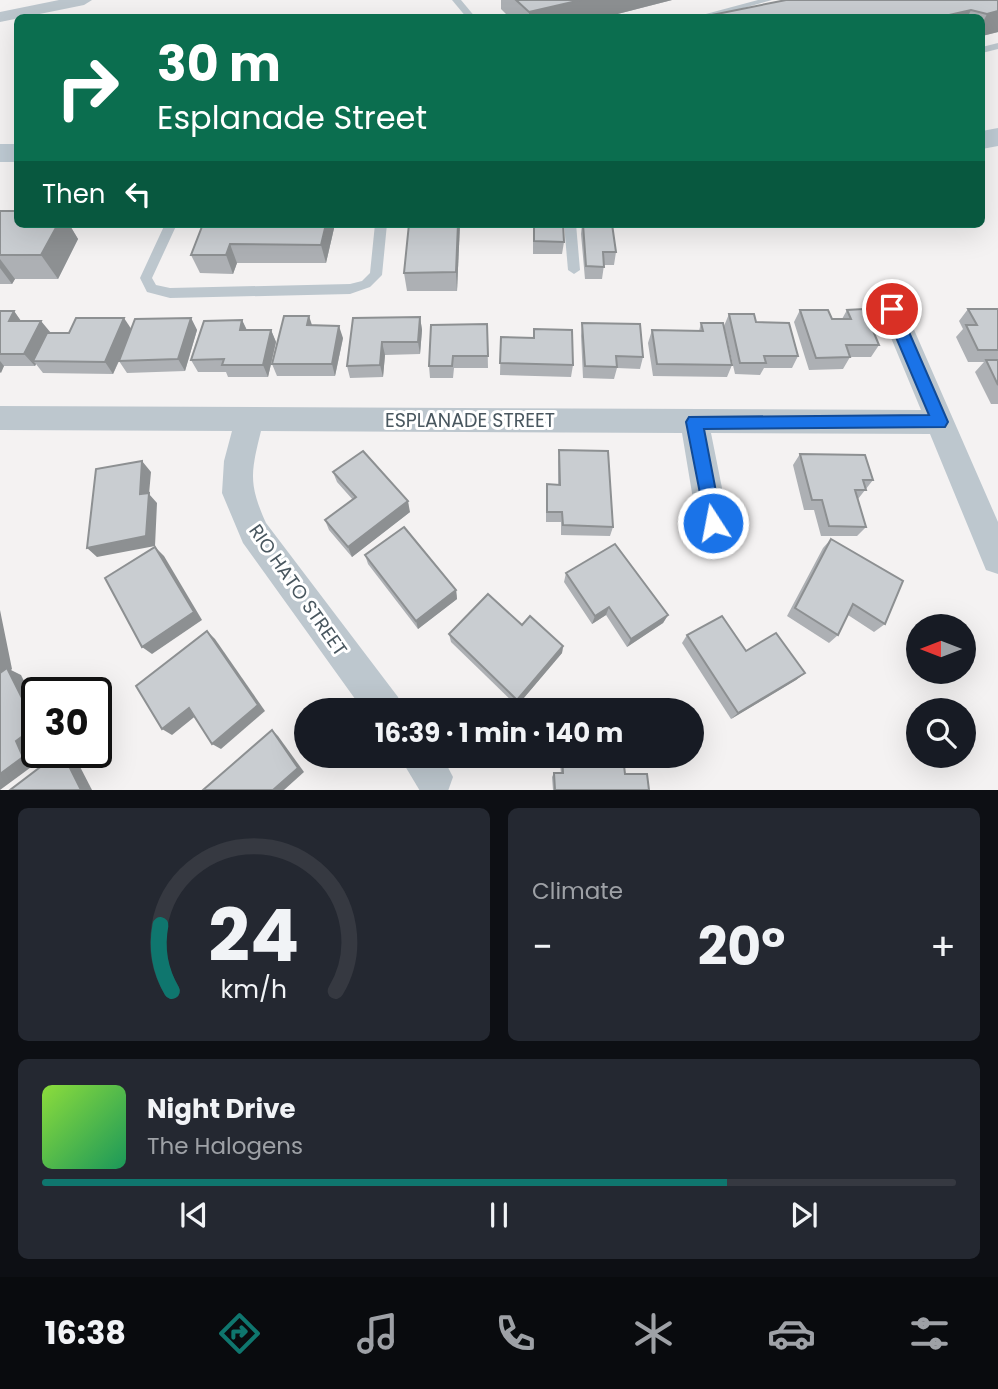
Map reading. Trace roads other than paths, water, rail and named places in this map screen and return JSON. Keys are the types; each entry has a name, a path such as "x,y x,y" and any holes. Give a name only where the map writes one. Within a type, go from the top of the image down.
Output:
{"street":[{"path":"15,14 84,0"},
{"path":"892,309 998,559"},
{"name":"ESPLANADE STREET","path":"0,418 940,422"},
{"name":"RIO HATO STREET","path":"250,419 239,461 237,493 254,533 376,698"},
{"path":"694,422 713,523"}],"lane":[{"path":"458,0 469,14"},
{"path":"711,14 768,0"},
{"path":"168,228 146,278 151,289 170,293 358,287 376,275 381,228"},
{"path":"570,228 574,270"}]}
